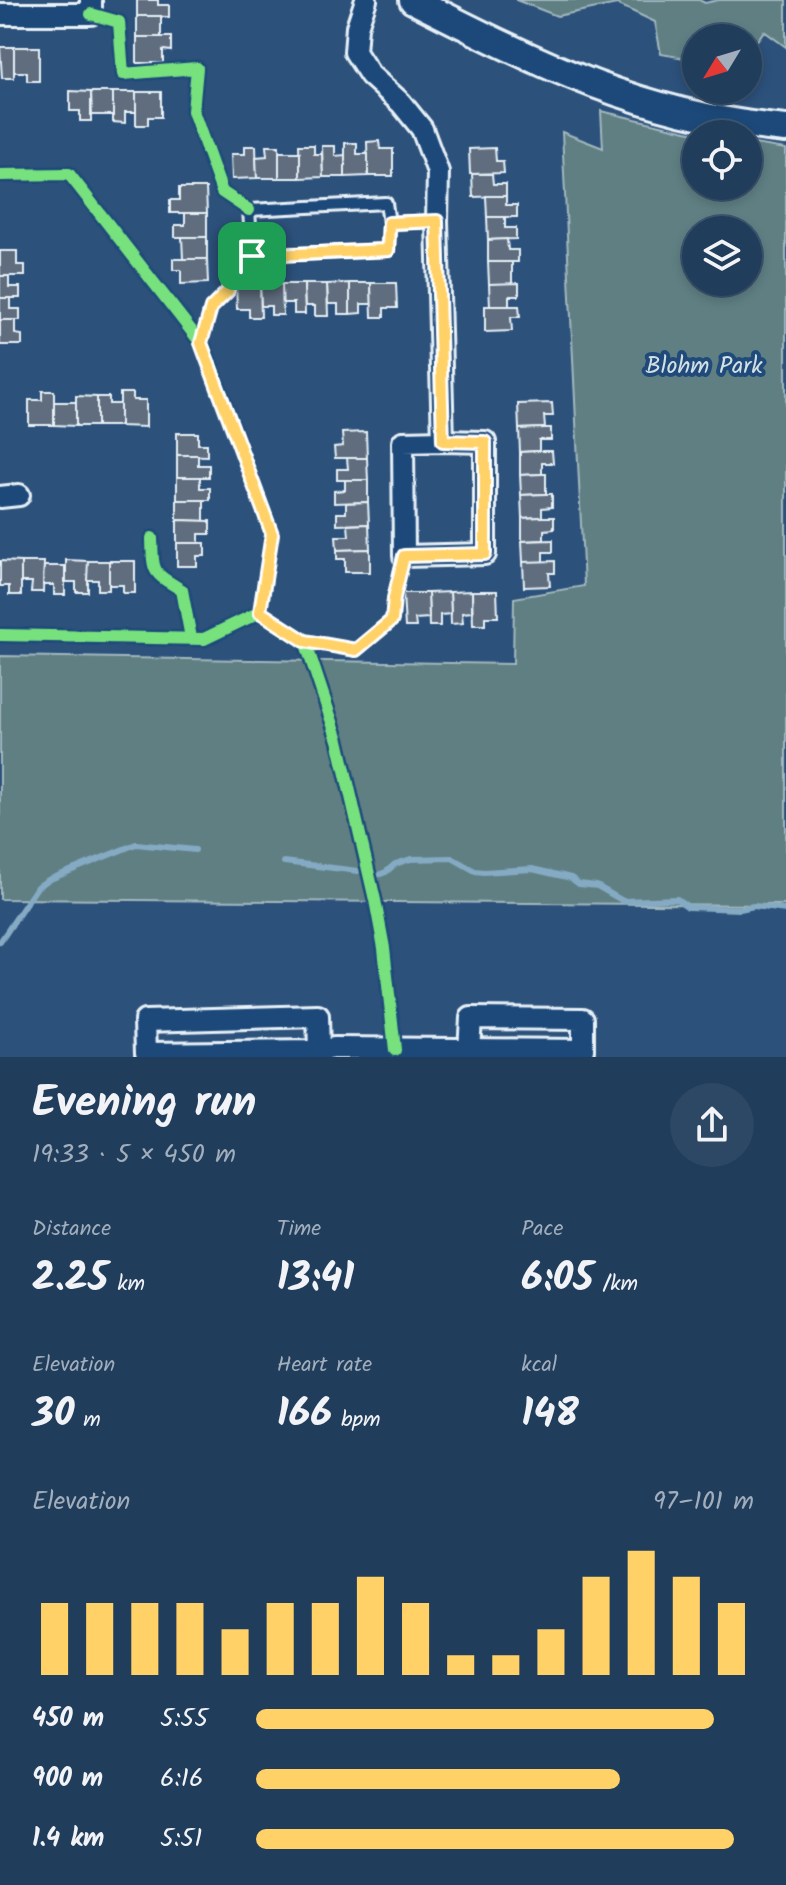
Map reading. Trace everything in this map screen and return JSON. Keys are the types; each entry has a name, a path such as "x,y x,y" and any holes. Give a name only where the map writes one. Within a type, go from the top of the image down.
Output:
{"street":[{"path":"0,14 91,14 91,0"},
{"path":"366,0 357,27 355,52 370,75 401,103 422,129 438,172 443,441"},
{"path":"413,0 552,67 633,99 709,119 786,129"},
{"path":"443,441 485,442 485,554 404,556 403,442 443,441"},
{"path":"319,1051 318,1016 145,1021 146,1053 319,1051 334,1048 395,1054 469,1049 583,1050 583,1019 471,1018 469,1049"}],"lane":[{"path":"386,203 389,223 388,250 252,256 249,210 386,203"},
{"path":"389,223 437,221"}],"green space":[{"path":"516,0 699,0 705,3 719,0 786,0 786,47 764,31 762,34 762,24 682,24 682,58 661,54 655,22 617,4 557,16"},
{"name":"Blohm Park","path":"601,111 682,130 682,200 762,200 762,145 786,149 786,905 0,899 0,656 513,664 514,598 584,586 562,132 603,148"}],"building":[{"path":"137,0 158,0 158,5 169,5 169,17 137,16"},
{"path":"137,16 161,16 161,37 137,37"},
{"path":"137,37 171,37 171,51 163,50 163,63 137,63"},
{"path":"0,47 14,47 14,78 2,78"},
{"path":"14,47 39,47 39,81 27,81 27,72 14,72"},
{"path":"70,91 91,92 91,121 80,121 80,111 70,111"},
{"path":"91,92 113,92 113,115 92,115"},
{"path":"113,92 136,92 136,112 125,112 125,123 113,122"},
{"path":"136,92 161,92 161,117 148,117 148,125 136,125"},
{"path":"379,141 380,149 393,149 393,176 368,176 367,142"},
{"path":"345,143 357,143 357,154 368,154 368,176 345,177"},
{"path":"299,145 314,145 314,154 322,154 323,177 300,178"},
{"path":"245,146 256,146 257,178 232,179 231,154 245,154"},
{"path":"266,146 279,146 279,178 257,178 256,157 267,156"},
{"path":"322,146 335,146 335,156 345,155 345,177 323,177"},
{"path":"495,148 496,161 503,161 504,173 470,174 469,149"},
{"path":"279,152 300,152 300,178 279,178"},
{"path":"472,174 492,174 493,184 506,184 506,196 473,197"},
{"path":"179,188 206,188 207,213 170,213 170,200 179,200"},
{"path":"486,196 506,196 506,205 517,205 517,217 487,217"},
{"path":"185,213 207,213 207,237 175,237 175,225 185,225"},
{"path":"487,217 505,217 505,228 516,228 516,239 488,240"},
{"path":"182,237 207,237 207,259 183,259"},
{"path":"507,239 508,250 518,250 518,262 488,262 488,240"},
{"path":"0,251 17,251 17,265 25,265 25,276 0,276"},
{"path":"173,259 207,259 208,283 181,284 181,270 173,270"},
{"path":"488,262 512,262 512,284 489,284"},
{"path":"0,276 9,276 9,287 20,287 20,298 0,298"},
{"path":"350,283 371,283 372,304 361,304 361,313 350,314"},
{"path":"350,283 350,314 338,314 338,304 328,304 327,284"},
{"path":"371,283 396,283 397,308 384,308 384,317 372,317"},
{"path":"519,283 519,296 509,296 509,306 490,307 489,284"},
{"path":"282,284 304,284 305,314 294,314 294,303 282,303"},
{"path":"282,284 283,315 271,315 271,306 261,306 260,285"},
{"path":"304,284 327,284 328,316 315,316 315,306 305,306"},
{"path":"236,285 260,285 261,317 249,317 249,309 237,309"},
{"path":"0,298 10,298 10,309 20,309 20,320 0,320"},
{"path":"485,306 519,306 520,317 511,317 512,331 485,332"},
{"path":"0,320 15,320 15,334 22,335 22,345 0,345"},
{"path":"42,391 54,391 54,425 29,425 29,400 42,400"},
{"path":"120,393 133,393 133,400 146,400 146,427 120,426"},
{"path":"76,396 97,397 97,426 76,426"},
{"path":"97,397 109,397 109,404 120,404 120,426 97,426"},
{"path":"54,402 76,402 76,426 54,425"},
{"path":"552,403 553,416 544,416 545,428 519,429 518,404"},
{"path":"551,428 551,440 539,440 539,451 520,452 519,429"},
{"path":"366,432 367,458 335,458 334,447 343,446 342,433"},
{"path":"177,433 198,433 198,444 207,444 207,456 177,455"},
{"path":"552,451 553,463 542,463 542,474 520,475 520,452"},
{"path":"177,455 198,455 198,465 209,465 209,477 177,477"},
{"path":"347,458 367,458 368,480 337,480 337,469 348,469"},
{"path":"546,474 546,494 521,495 520,475"},
{"path":"177,477 200,477 200,488 210,488 210,500 177,500"},
{"path":"345,480 368,480 368,502 334,503 334,491 345,490"},
{"path":"552,494 552,507 542,508 542,517 522,518 521,495"},
{"path":"177,500 204,500 204,521 177,520"},
{"path":"368,502 369,524 337,525 337,513 346,513 346,503"},
{"path":"554,517 554,529 544,530 544,540 522,541 522,518"},
{"path":"177,520 210,521 210,534 199,534 199,543 177,543"},
{"path":"369,524 370,549 337,550 336,536 349,536 348,525"},
{"path":"553,540 553,552 543,552 543,562 523,562 522,541"},
{"path":"177,543 205,543 205,556 197,556 197,566 177,566"},
{"path":"370,549 370,572 345,572 345,559 337,559 337,550"},
{"path":"66,560 88,561 88,592 76,592 76,582 66,582"},
{"path":"0,561 21,562 21,595 9,595 9,586 0,586"},
{"path":"88,561 109,561 109,590 98,590 98,580 87,580"},
{"path":"109,561 135,561 135,593 123,593 123,585 109,585"},
{"path":"555,561 555,573 549,573 550,586 524,587 523,562"},
{"path":"21,562 44,562 43,592 31,592 32,582 21,582"},
{"path":"44,566 65,566 65,595 54,595 54,585 43,585"},
{"path":"472,591 497,591 498,617 485,617 485,625 473,625"},
{"path":"472,591 472,612 462,613 463,623 451,624 450,592"},
{"path":"450,592 451,614 440,615 440,626 429,626 428,593"},
{"path":"403,593 428,593 429,618 415,619 416,627 405,627"}],"waterway":[{"path":"0,942 37,887 48,880 136,844 195,850"},
{"path":"378,875 395,864 411,859 452,858 475,871 532,869 571,878 579,884 597,886 623,901 677,899 688,907 740,909 754,906 786,910"},
{"path":"284,862 358,871"}],"cycle path":[{"path":"91,14 119,22 123,74 197,68 193,111 222,192 249,210"},
{"path":"0,175 69,174 204,347 272,534 260,612"},
{"path":"201,343 211,308 228,291 230,274 252,256"},
{"path":"152,538 156,571 182,590 191,638"},
{"path":"395,1050 384,948 375,900 338,740 305,641 356,650 392,620 404,556"},
{"path":"0,635 204,639 260,612 305,641"}],"route":[{"path":"437,221 443,441 485,442 485,554 404,556 392,620 356,650 305,641 260,612 272,534 201,343 211,308 228,291 230,274 252,256 388,250 389,223 437,221"}]}
